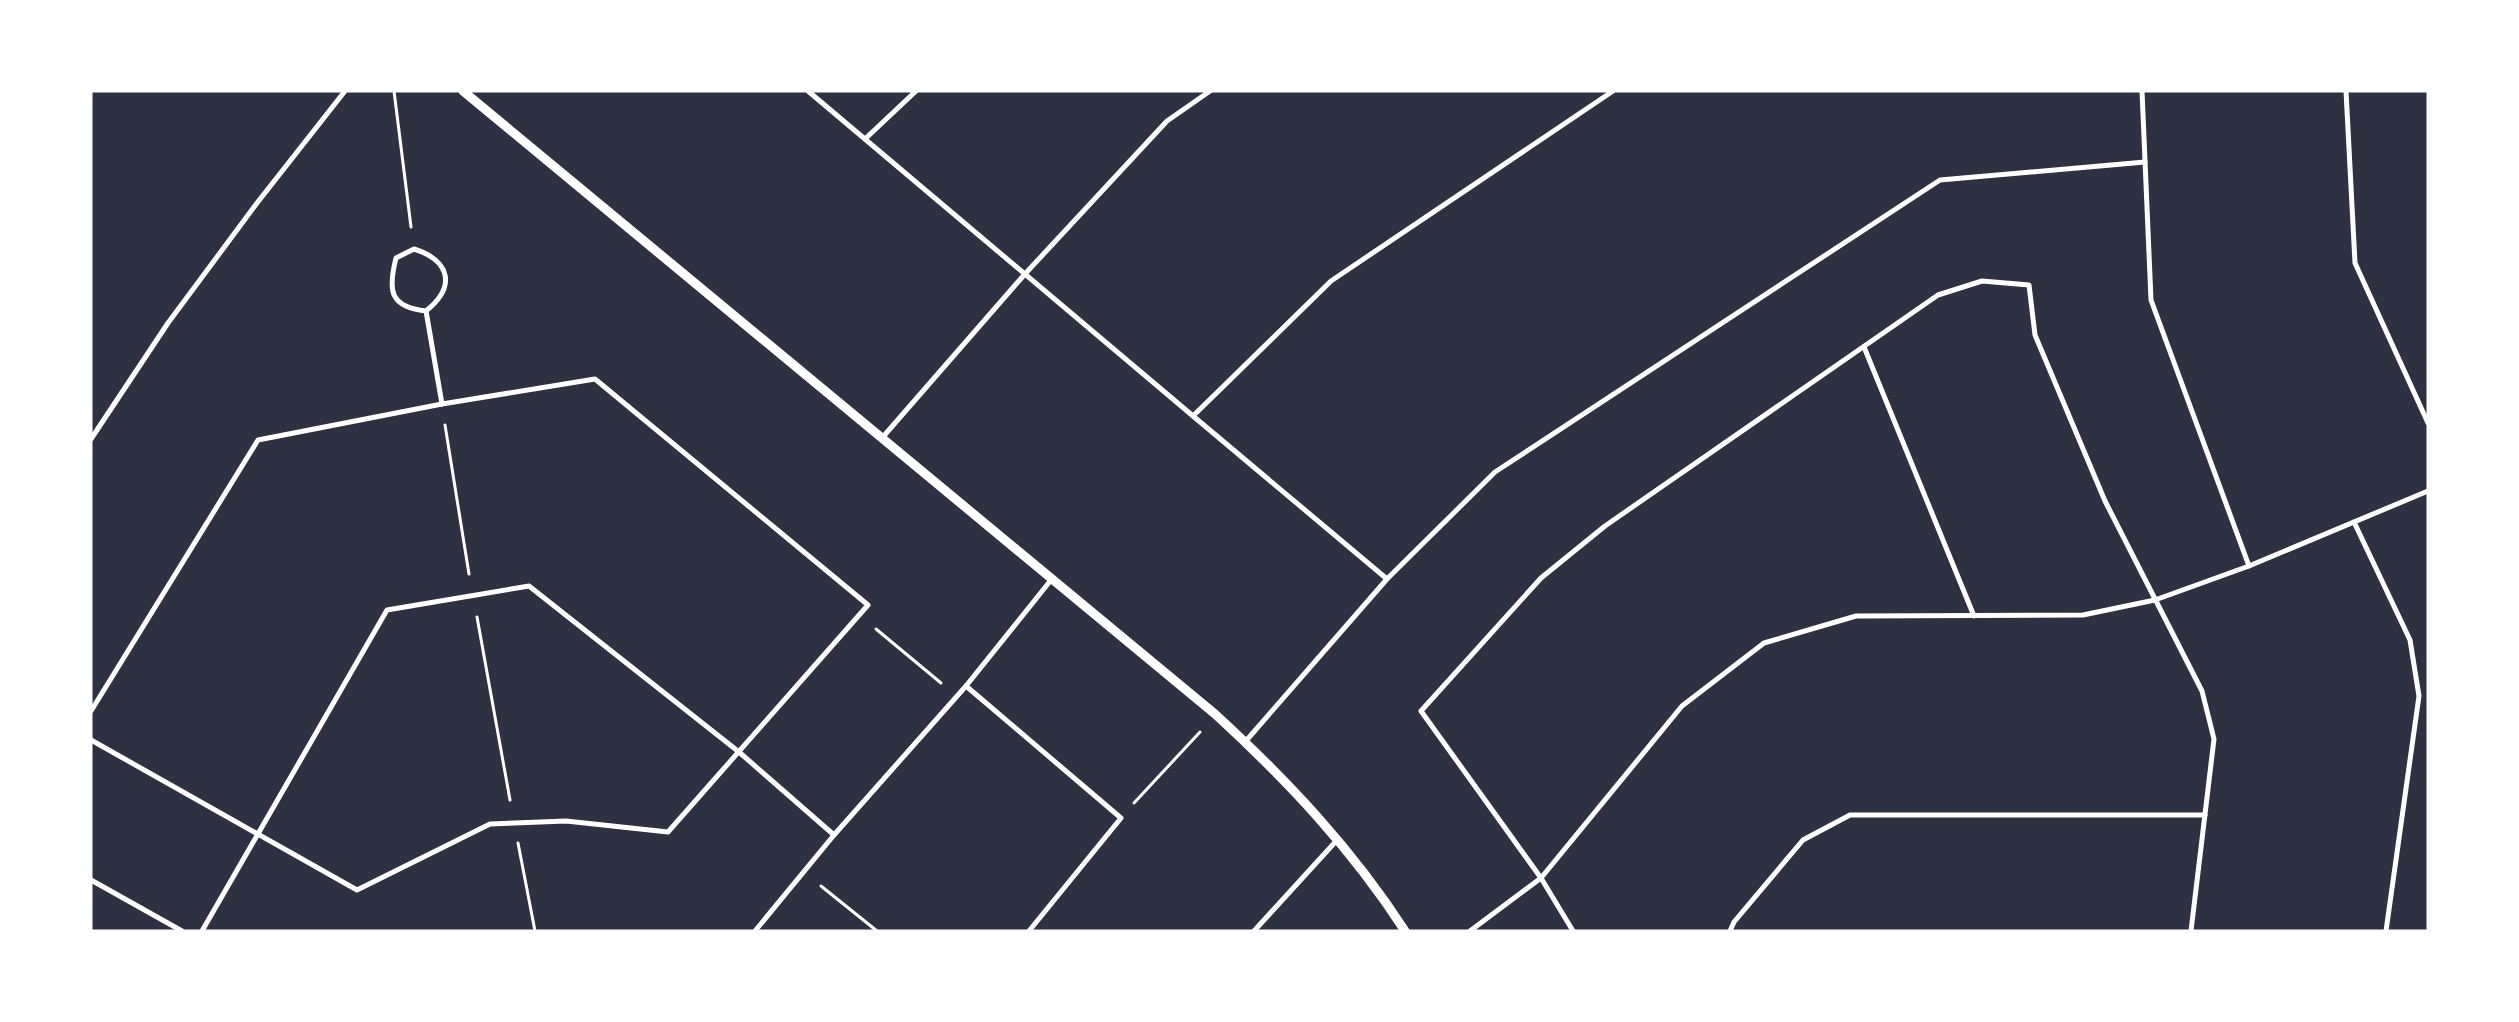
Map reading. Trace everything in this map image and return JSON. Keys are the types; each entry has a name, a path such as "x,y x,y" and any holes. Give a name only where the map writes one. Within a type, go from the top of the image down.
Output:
{"street":[{"path":"91,440 168,323 257,203 345,91"},
{"path":"463,91 1215,714 1296,791 1338,838 1405,931"},
{"path":"808,91 1387,580"},
{"path":"865,140 916,91"},
{"path":"882,438 1024,275 1167,121 1210,91"},
{"path":"1193,416 1330,281 1613,91"},
{"path":"2142,91 2152,300 2249,566"},
{"path":"2346,91 2355,263 2428,423"},
{"path":"1245,742 1387,580 1495,472 1940,180 2145,162"},
{"path":"414,249 430,254 442,268 446,284 440,300 426,311 407,309 394,296 392,288 391,280 396,258 414,249"},
{"path":"1573,931 1540,878 1421,711 1541,578 1605,526 1938,295 1982,281 2029,285 2035,335 2104,501 2202,692 2214,739 2191,931"},
{"path":"426,311 442,404"},
{"path":"1864,347 1974,616"},
{"path":"91,711 258,440 442,404 595,379 868,605 668,832 566,820 490,824 358,890 91,740"},
{"path":"1470,931 1540,878 1682,706 1764,643 1856,616 2084,616 2155,600 2249,566 2428,491"},
{"path":"2354,522 2410,640 2419,696 2386,931"},
{"path":"755,931 834,835 966,686 1051,580"},
{"path":"202,931 387,610 529,586 739,752 834,835"},
{"path":"966,686 1120,818 1029,931"},
{"path":"1730,931 1734,922 1803,840 1850,815 2205,815"},
{"path":"1254,931 1338,838"},
{"path":"91,880 182,931"}],"path":[{"path":"394,91 414,249"},
{"path":"442,404 473,596 535,931"},
{"path":"860,616 957,696"},
{"path":"1120,818 1215,714"},
{"path":"804,872 877,931"}]}
